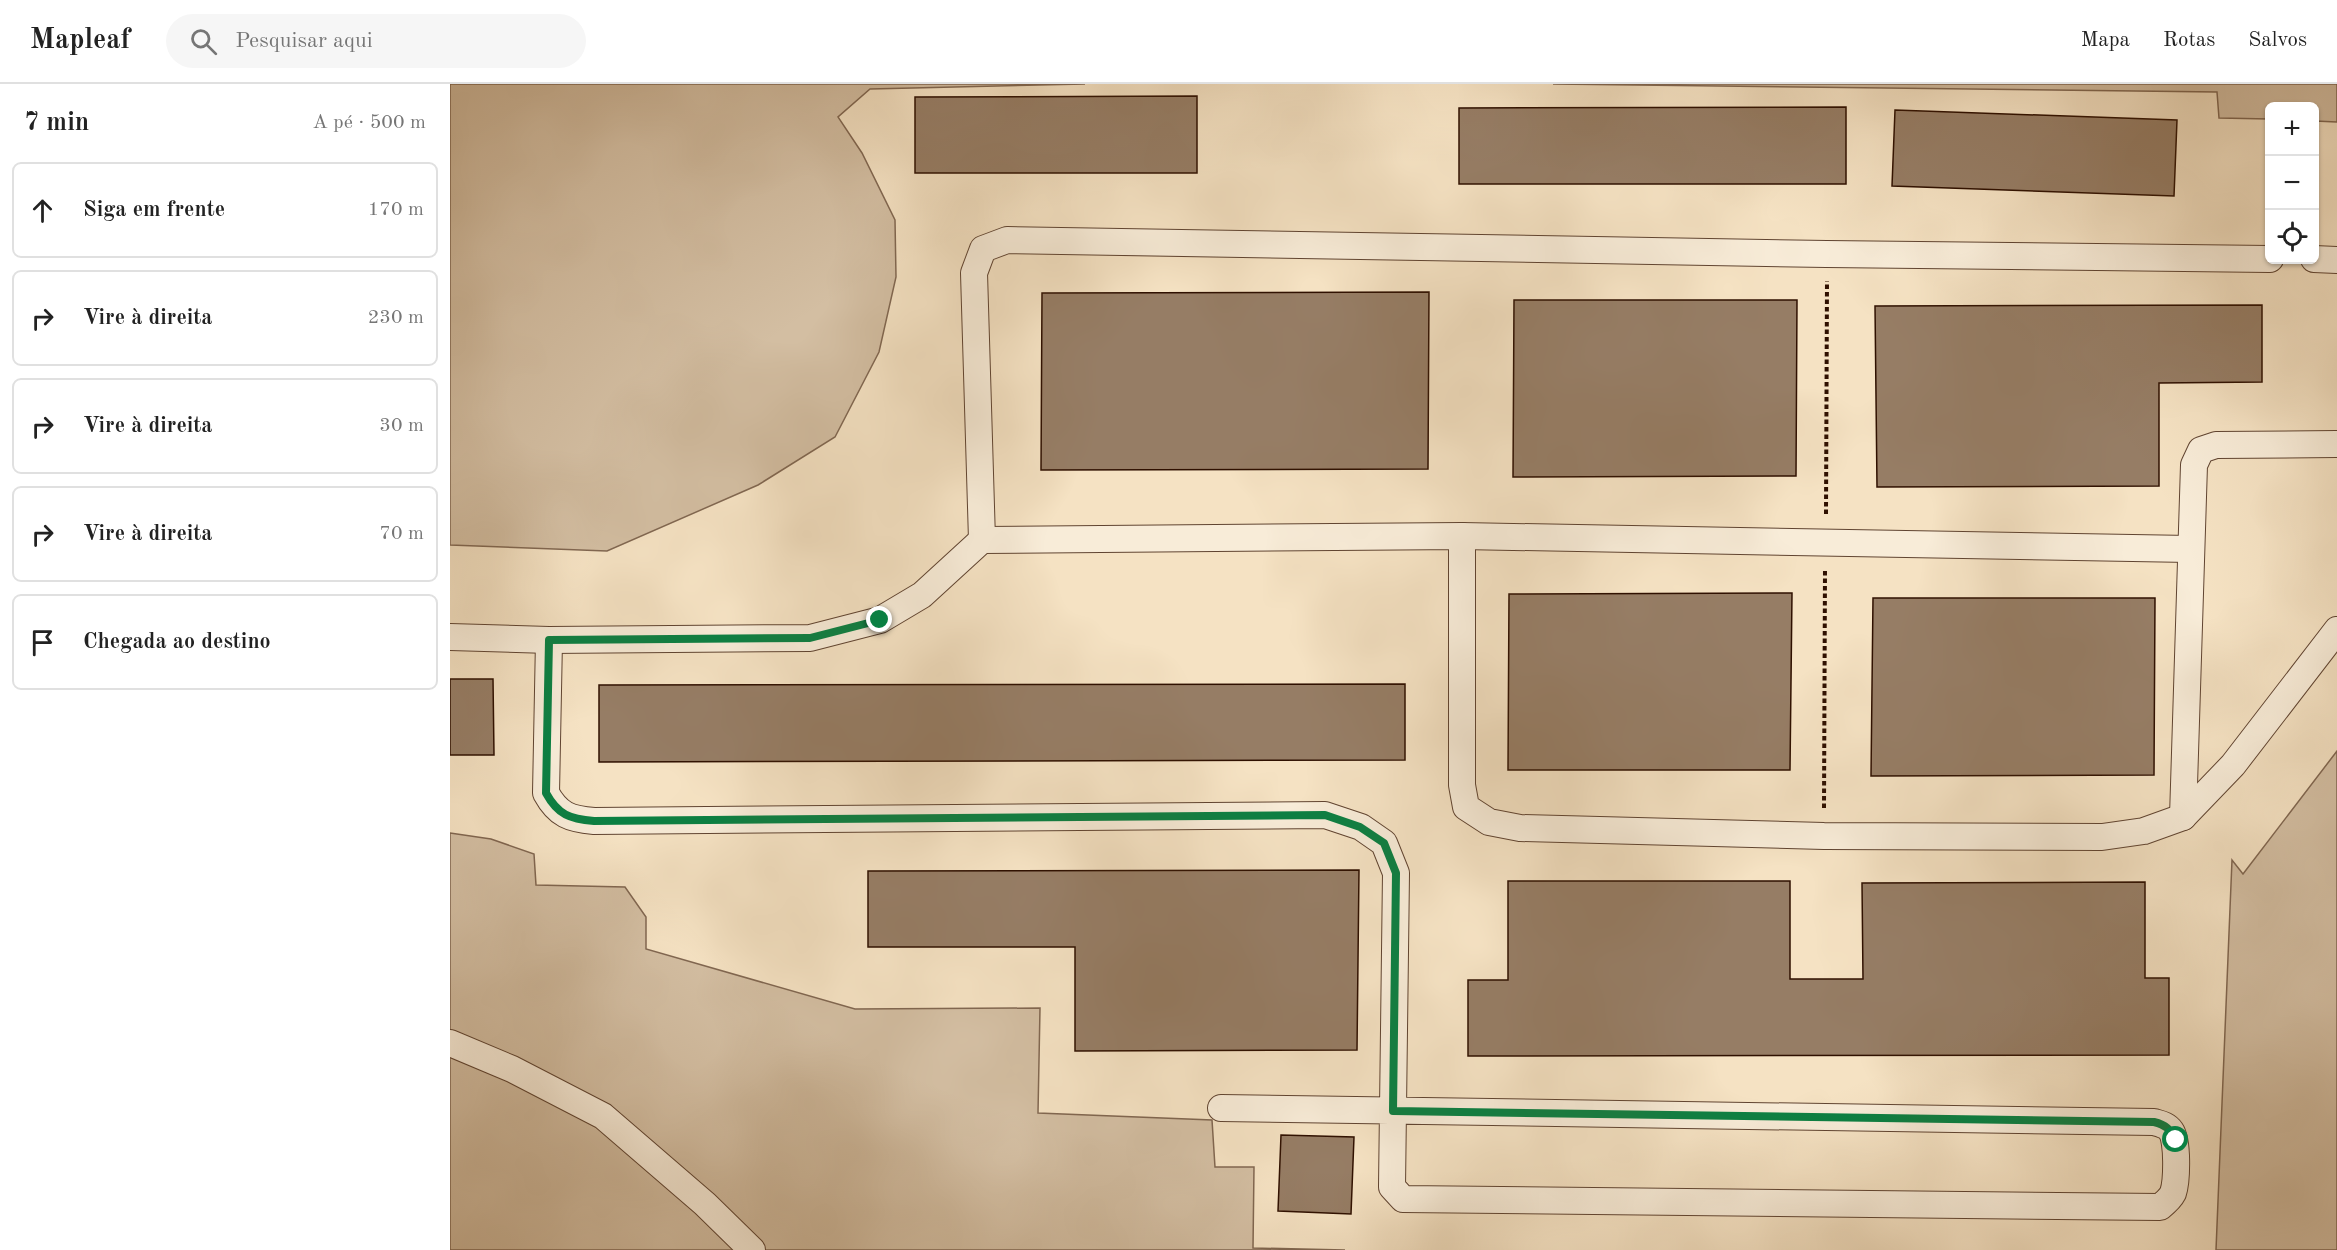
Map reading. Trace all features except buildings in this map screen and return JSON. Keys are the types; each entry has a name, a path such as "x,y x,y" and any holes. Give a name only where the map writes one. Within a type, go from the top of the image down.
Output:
{"street":[{"path":"982,540 974,273 982,249 1007,240 1815,254 2265,259"},
{"path":"2319,259 2337,260"},
{"path":"2183,817 2194,465 2201,450 2216,445 2337,444"},
{"path":"1462,536 1462,785 1466,807 1489,822 1520,828 1824,836 2102,837 2145,831 2183,817 2233,765 2337,630"},
{"path":"450,637 549,640 810,638 880,620 922,596 982,540 1462,536 2190,549"},
{"path":"549,640 546,793 553,806 572,819 594,821 1325,815 1360,827 1384,843 1396,873 1393,1111 1392,1187 1403,1199 2160,1207 2172,1194 2175,1182 2176,1140 2171,1130 2154,1122 1393,1111 1221,1108"},
{"path":"450,1043 512,1069 603,1116 705,1204 752,1250"}],"shaded area":[{"path":"450,84 1085,84 870,89 838,117 862,153 895,220 896,277 879,352 835,437 758,485 607,551 450,545"},
{"path":"1553,84 2337,84 2337,122 2319,121 2319,102 2265,102 2265,119 2219,118 2217,92"},
{"path":"2337,751 2337,1250 2216,1250 2232,860 2243,874"},
{"path":"450,833 491,839 534,854 536,885 625,887 646,917 646,949 855,1009 1040,1008 1038,1113 1212,1120 1215,1167 1254,1167 1253,1248 1345,1250 450,1250"}],"route":[{"path":"880,620 810,638 549,640 546,793 553,806 572,819 594,821 1325,815 1360,827 1384,843 1396,873 1393,1111 2154,1122 2171,1130 2176,1140"}]}
